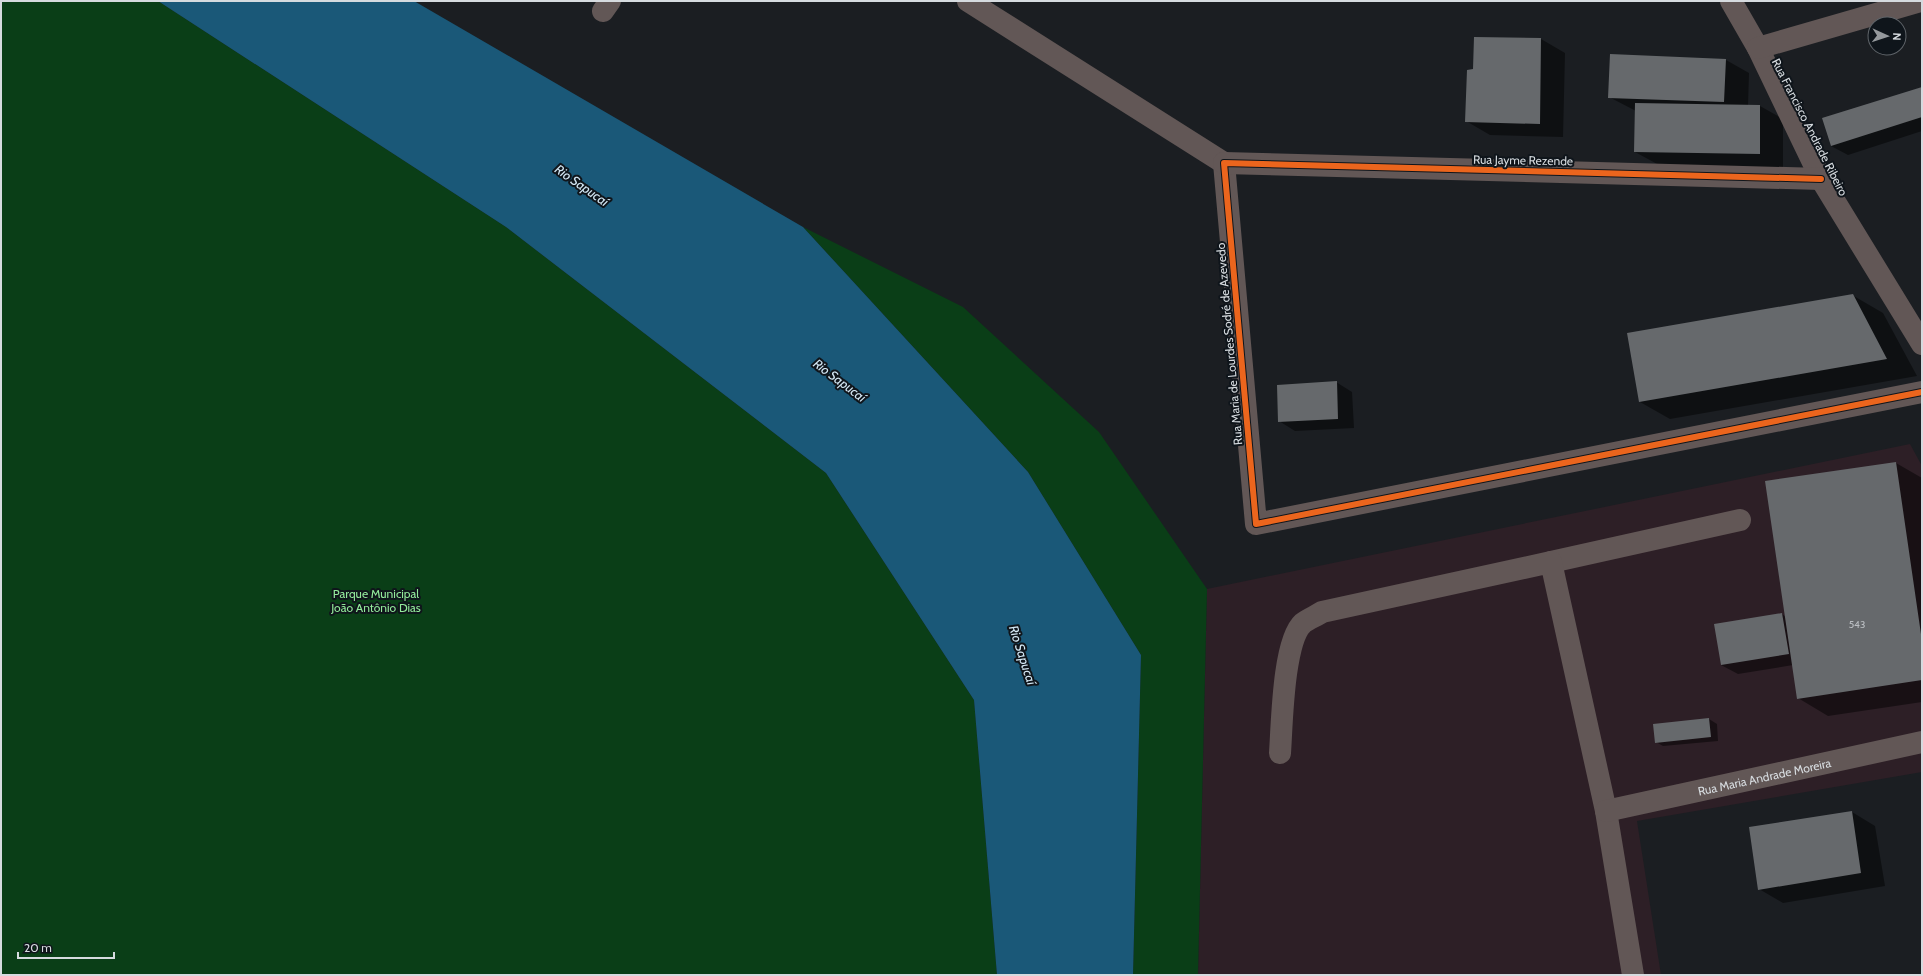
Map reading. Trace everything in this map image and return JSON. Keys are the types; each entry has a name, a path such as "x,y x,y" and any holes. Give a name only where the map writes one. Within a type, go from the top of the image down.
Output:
{"street":[{"path":"968,1 1224,163"},
{"name":"Rua Francisco Andrade Ribeiro","path":"1732,1 1758,48 1821,179 1922,344"},
{"path":"1758,48 1921,1"},
{"name":"Rua Jayme Rezende","path":"1224,163 1821,179"},
{"name":"Rua Maria de Lourdes Sodré de Azevedo","path":"1224,163 1256,524 1922,392"},
{"path":"1280,753 1288,664 1293,640 1302,624 1322,612 1740,520"},
{"path":"1551,562 1606,811 1633,975"},
{"name":"Rua Maria Andrade Moreira","path":"1606,811 1922,742"}],"shaded area":[{"path":"1910,444 1922,466 1922,772 1637,821 1661,975 1198,975 1207,589"}],"green space":[{"name":"Parque Municipal João Antônio Dias","path":"1,1 158,1 506,227 826,473 974,700 997,975 1,975"},
{"path":"803,227 963,307 1099,432 1207,589 1198,975 1133,975 1141,655 1028,472"}],"water":[{"name":"Rio Sapucaí","path":"158,1 414,1 803,227 1028,472 1141,655 1133,975 997,975 974,700 826,473 506,227"}],"building":[{"path":"1474,37 1541,38 1540,124 1465,122 1467,70 1473,69"},
{"path":"1610,54 1726,59 1724,102 1608,98"},
{"path":"1922,87 1922,117 1831,146 1822,118"},
{"path":"1635,103 1760,105 1760,154 1634,152"},
{"path":"1853,294 1887,359 1639,402 1627,333"},
{"path":"1337,381 1338,419 1278,422 1277,385"},
{"path":"1896,462 1922,641 1922,680 1797,699 1765,481"},
{"path":"1782,613 1789,654 1721,665 1714,624"},
{"path":"1709,718 1711,737 1655,743 1653,724"},
{"path":"1852,811 1861,873 1758,890 1749,827"}],"cycle path":[{"path":"1821,179 1224,163 1256,524 1922,392"}]}
